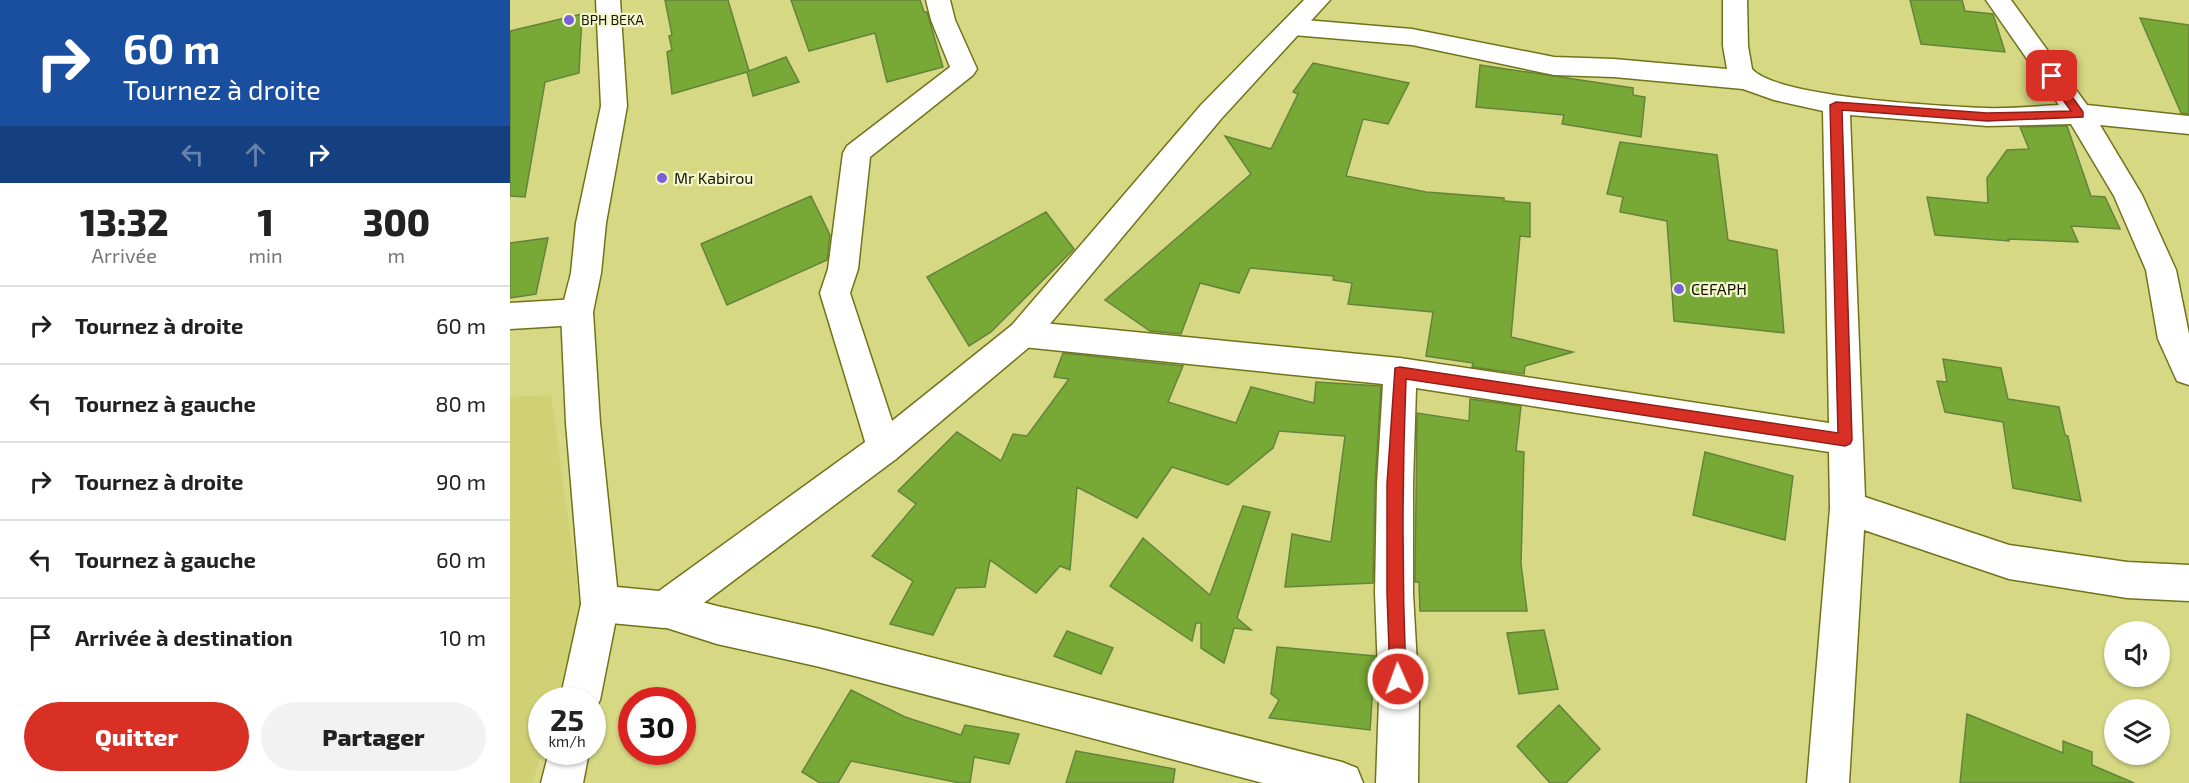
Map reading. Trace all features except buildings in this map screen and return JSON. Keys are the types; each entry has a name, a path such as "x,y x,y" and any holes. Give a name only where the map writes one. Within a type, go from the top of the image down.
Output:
{"street":[{"path":"583,687 600,604 583,423 577,312 614,106 608,0"},
{"path":"884,448 835,293 843,269 857,153 964,69 943,20 938,0"},
{"path":"664,610 884,448 1023,333 1211,112 1318,0"},
{"path":"1735,0 1740,71 1746,80"},
{"path":"1998,0 2079,114 2128,195 2162,270 2174,339 2189,371"},
{"path":"1293,27 1412,37 1554,66 1614,68 1746,80 1764,88 1836,105 1987,117 2079,114 2189,125"},
{"path":"1828,783 1848,508 1836,105"},
{"path":"510,316 577,312"},
{"path":"1023,333 1400,372 1845,440"},
{"path":"1397,783 1399,700 1394,593 1395,484 1400,372"},
{"path":"1848,508 2009,562 2127,580 2189,583"},
{"path":"600,604 664,610 1342,783"},
{"path":"562,783 566,765"}],"shaded area":[{"path":"551,395 582,618 561,687 528,687 528,765 538,765 532,783 510,783 510,397"}],"place":[{"name":"BPH BEKA","path":"569,20"},
{"name":"Mr Kabirou","path":"662,178"},
{"name":"CEFAPH","path":"1679,289"}],"route":[{"path":"1398,679 1394,593 1395,484 1400,372 1845,440 1836,105 1987,117 2079,114 2052,76"}]}
